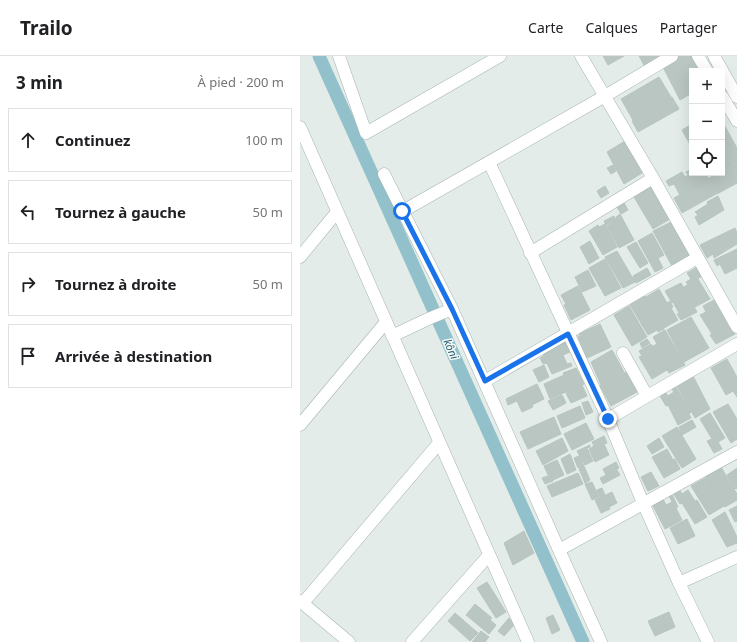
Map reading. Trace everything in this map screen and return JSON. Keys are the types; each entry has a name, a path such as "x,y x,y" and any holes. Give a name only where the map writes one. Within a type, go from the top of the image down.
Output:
{"street":[{"path":"339,56 366,133 500,56"},
{"path":"581,56 653,178 737,327"},
{"path":"402,211 672,56"},
{"path":"698,56 705,68"},
{"path":"714,56 737,97"},
{"path":"725,101 737,121"},
{"path":"300,127 528,642"},
{"path":"489,162 608,419 679,584 708,642"},
{"path":"384,174 449,310 485,381 601,642"},
{"path":"530,253 653,178"},
{"path":"300,257 337,212"},
{"path":"485,381 698,258"},
{"path":"392,336 449,310"},
{"path":"300,425 386,322"},
{"path":"608,419 737,344"},
{"path":"623,353 647,396"},
{"path":"349,642 302,602 439,443"},
{"path":"559,550 737,452"},
{"path":"412,642 489,556"},
{"path":"679,584 737,557"}],"building":[{"path":"603,56 624,56 608,65"},
{"path":"639,56 664,56 645,67"},
{"path":"676,56 693,56 700,68 689,68 689,95 680,100 662,65"},
{"path":"659,77 671,97 633,120 621,99"},
{"path":"672,97 679,109 638,132 632,121"},
{"path":"689,126 689,143 682,130"},
{"path":"725,126 737,148 737,162 725,168"},
{"path":"625,141 642,173 624,184 607,152"},
{"path":"737,163 737,183 717,194 709,178 713,176 725,176 725,169"},
{"path":"613,165 616,171 611,174 607,168"},
{"path":"689,170 689,176 707,176 709,179 680,195 674,184 669,186 666,181 682,172 685,177 688,175 686,172"},
{"path":"709,179 716,194 682,213 674,198"},
{"path":"605,186 609,193 601,198 597,191"},
{"path":"651,187 670,219 653,229 634,197"},
{"path":"718,196 724,210 699,225 695,217 698,215 695,212 708,204 707,202"},
{"path":"624,203 628,210 621,214 617,207"},
{"path":"620,214 634,240 619,248 607,226 617,220 616,217"},
{"path":"614,216 616,220 606,225 604,221"},
{"path":"671,222 690,256 672,266 653,231"},
{"path":"605,224 617,247 603,255 589,231 598,225 599,227"},
{"path":"735,228 737,233 737,244 714,258 713,254 707,258 700,245"},
{"path":"652,233 664,255 658,258 663,268 655,272 638,241"},
{"path":"590,241 599,258 589,264 580,247"},
{"path":"636,242 648,263 640,268 627,247"},
{"path":"737,249 737,268 725,274 720,264 717,266 714,260"},
{"path":"617,251 635,282 623,288 605,257"},
{"path":"605,259 621,288 605,296 589,268"},
{"path":"697,267 702,276 688,285 686,282 691,279 687,273"},
{"path":"647,268 651,275 636,283 633,276"},
{"path":"588,270 596,286 582,292 575,277"},
{"path":"698,279 710,299 695,307 684,287"},
{"path":"681,283 697,312 681,320 677,314 679,313 673,302 672,303 665,291"},
{"path":"578,286 590,310 571,320 564,305 566,304 561,295"},
{"path":"659,289 667,303 670,301 673,307 671,308 678,320 664,328 646,297"},
{"path":"645,296 664,329 658,332 657,330 648,335 630,305"},
{"path":"714,300 729,327 731,326 735,334 716,344 710,335 712,334 700,315 706,312 703,306"},
{"path":"629,306 647,337 632,346 614,315"},
{"path":"691,317 709,348 684,362 667,330"},
{"path":"600,324 611,347 587,358 578,337 581,333"},
{"path":"665,330 685,365 669,373 653,346 657,344 653,337"},
{"path":"647,339 650,343 642,348 640,343"},
{"path":"565,342 570,352 563,355 567,364 571,363 572,366 552,374 547,363 543,364 540,358 544,356 543,352"},
{"path":"651,344 667,370 652,379 639,357 642,356 639,351"},
{"path":"612,350 624,372 601,385 591,362"},
{"path":"727,359 737,377 737,397 733,391 726,395 711,368"},
{"path":"544,365 549,377 539,382 533,370"},
{"path":"576,368 584,384 550,399 544,384 564,375 563,373"},
{"path":"626,372 637,392 611,406 600,386"},
{"path":"693,376 710,409 695,418 677,386"},
{"path":"537,384 544,399 532,405 533,407 522,412 517,401 508,405 506,399"},
{"path":"582,385 587,396 571,403 566,393"},
{"path":"676,387 691,412 689,414 691,418 678,425 668,405 666,406 660,396 666,393 668,396 674,392 672,389"},
{"path":"562,395 566,403 553,410 548,401"},
{"path":"588,401 593,412 586,415 582,403"},
{"path":"728,404 737,419 737,439 731,443 713,412"},
{"path":"580,406 585,418 562,428 557,416"},
{"path":"710,413 725,438 718,442 722,449 714,453 707,441 712,439 700,419"},
{"path":"554,417 561,434 528,449 520,432"},
{"path":"692,420 696,427 682,435 679,427"},
{"path":"586,423 594,439 572,450 564,434"},
{"path":"677,427 696,459 682,468 662,436"},
{"path":"604,436 607,443 604,444 609,455 595,462 589,449 594,446 592,442"},
{"path":"562,438 568,451 543,465 536,451"},
{"path":"659,438 664,447 652,454 647,446"},
{"path":"590,445 590,447 587,448 593,461 585,465 577,451"},
{"path":"667,449 673,460 675,459 680,469 664,478 652,457"},
{"path":"570,454 576,470 567,474 561,459"},
{"path":"579,456 584,466 578,468 574,458"},
{"path":"557,460 564,475 553,480 551,474 548,475 544,466"},
{"path":"616,462 619,468 606,475 603,469"},
{"path":"584,466 590,480 585,483 579,469"},
{"path":"721,467 737,494 737,500 725,507 706,476"},
{"path":"737,468 737,489 735,489 727,475"},
{"path":"617,470 620,475 603,484 600,478"},
{"path":"651,472 659,486 648,491 641,477"},
{"path":"578,473 583,484 552,497 547,486"},
{"path":"551,475 553,481 545,484 542,478"},
{"path":"707,477 724,506 709,515 691,486"},
{"path":"592,482 599,497 592,500 585,484"},
{"path":"602,488 605,495 600,497 597,490"},
{"path":"679,489 682,494 688,490 695,501 697,500 707,517 695,524 682,503 680,504 673,493"},
{"path":"612,492 617,503 609,507 610,509 601,513 595,500"},
{"path":"672,494 678,507 676,508 682,520 665,529 652,504 663,499 666,505 672,502 669,496"},
{"path":"737,506 737,521 735,522 729,510"},
{"path":"725,512 737,537 737,543 727,547 712,520"},
{"path":"687,519 695,536 678,544 670,528"},
{"path":"524,531 534,553 513,565 504,543"},
{"path":"487,582 506,612 496,618 477,588"},
{"path":"475,604 492,618 490,620 496,625 489,634 466,615"},
{"path":"669,612 675,627 655,636 648,621"},
{"path":"455,613 478,633 470,641 448,621"},
{"path":"553,615 560,630 552,634 546,618"},
{"path":"509,618 514,625 504,636 498,631"},
{"path":"481,631 489,637 485,642 472,642"}],"waterway":[{"name":"kôni","path":"319,56 583,642"}],"route":[{"path":"402,211 452,309 485,381 568,334 608,419"}]}
